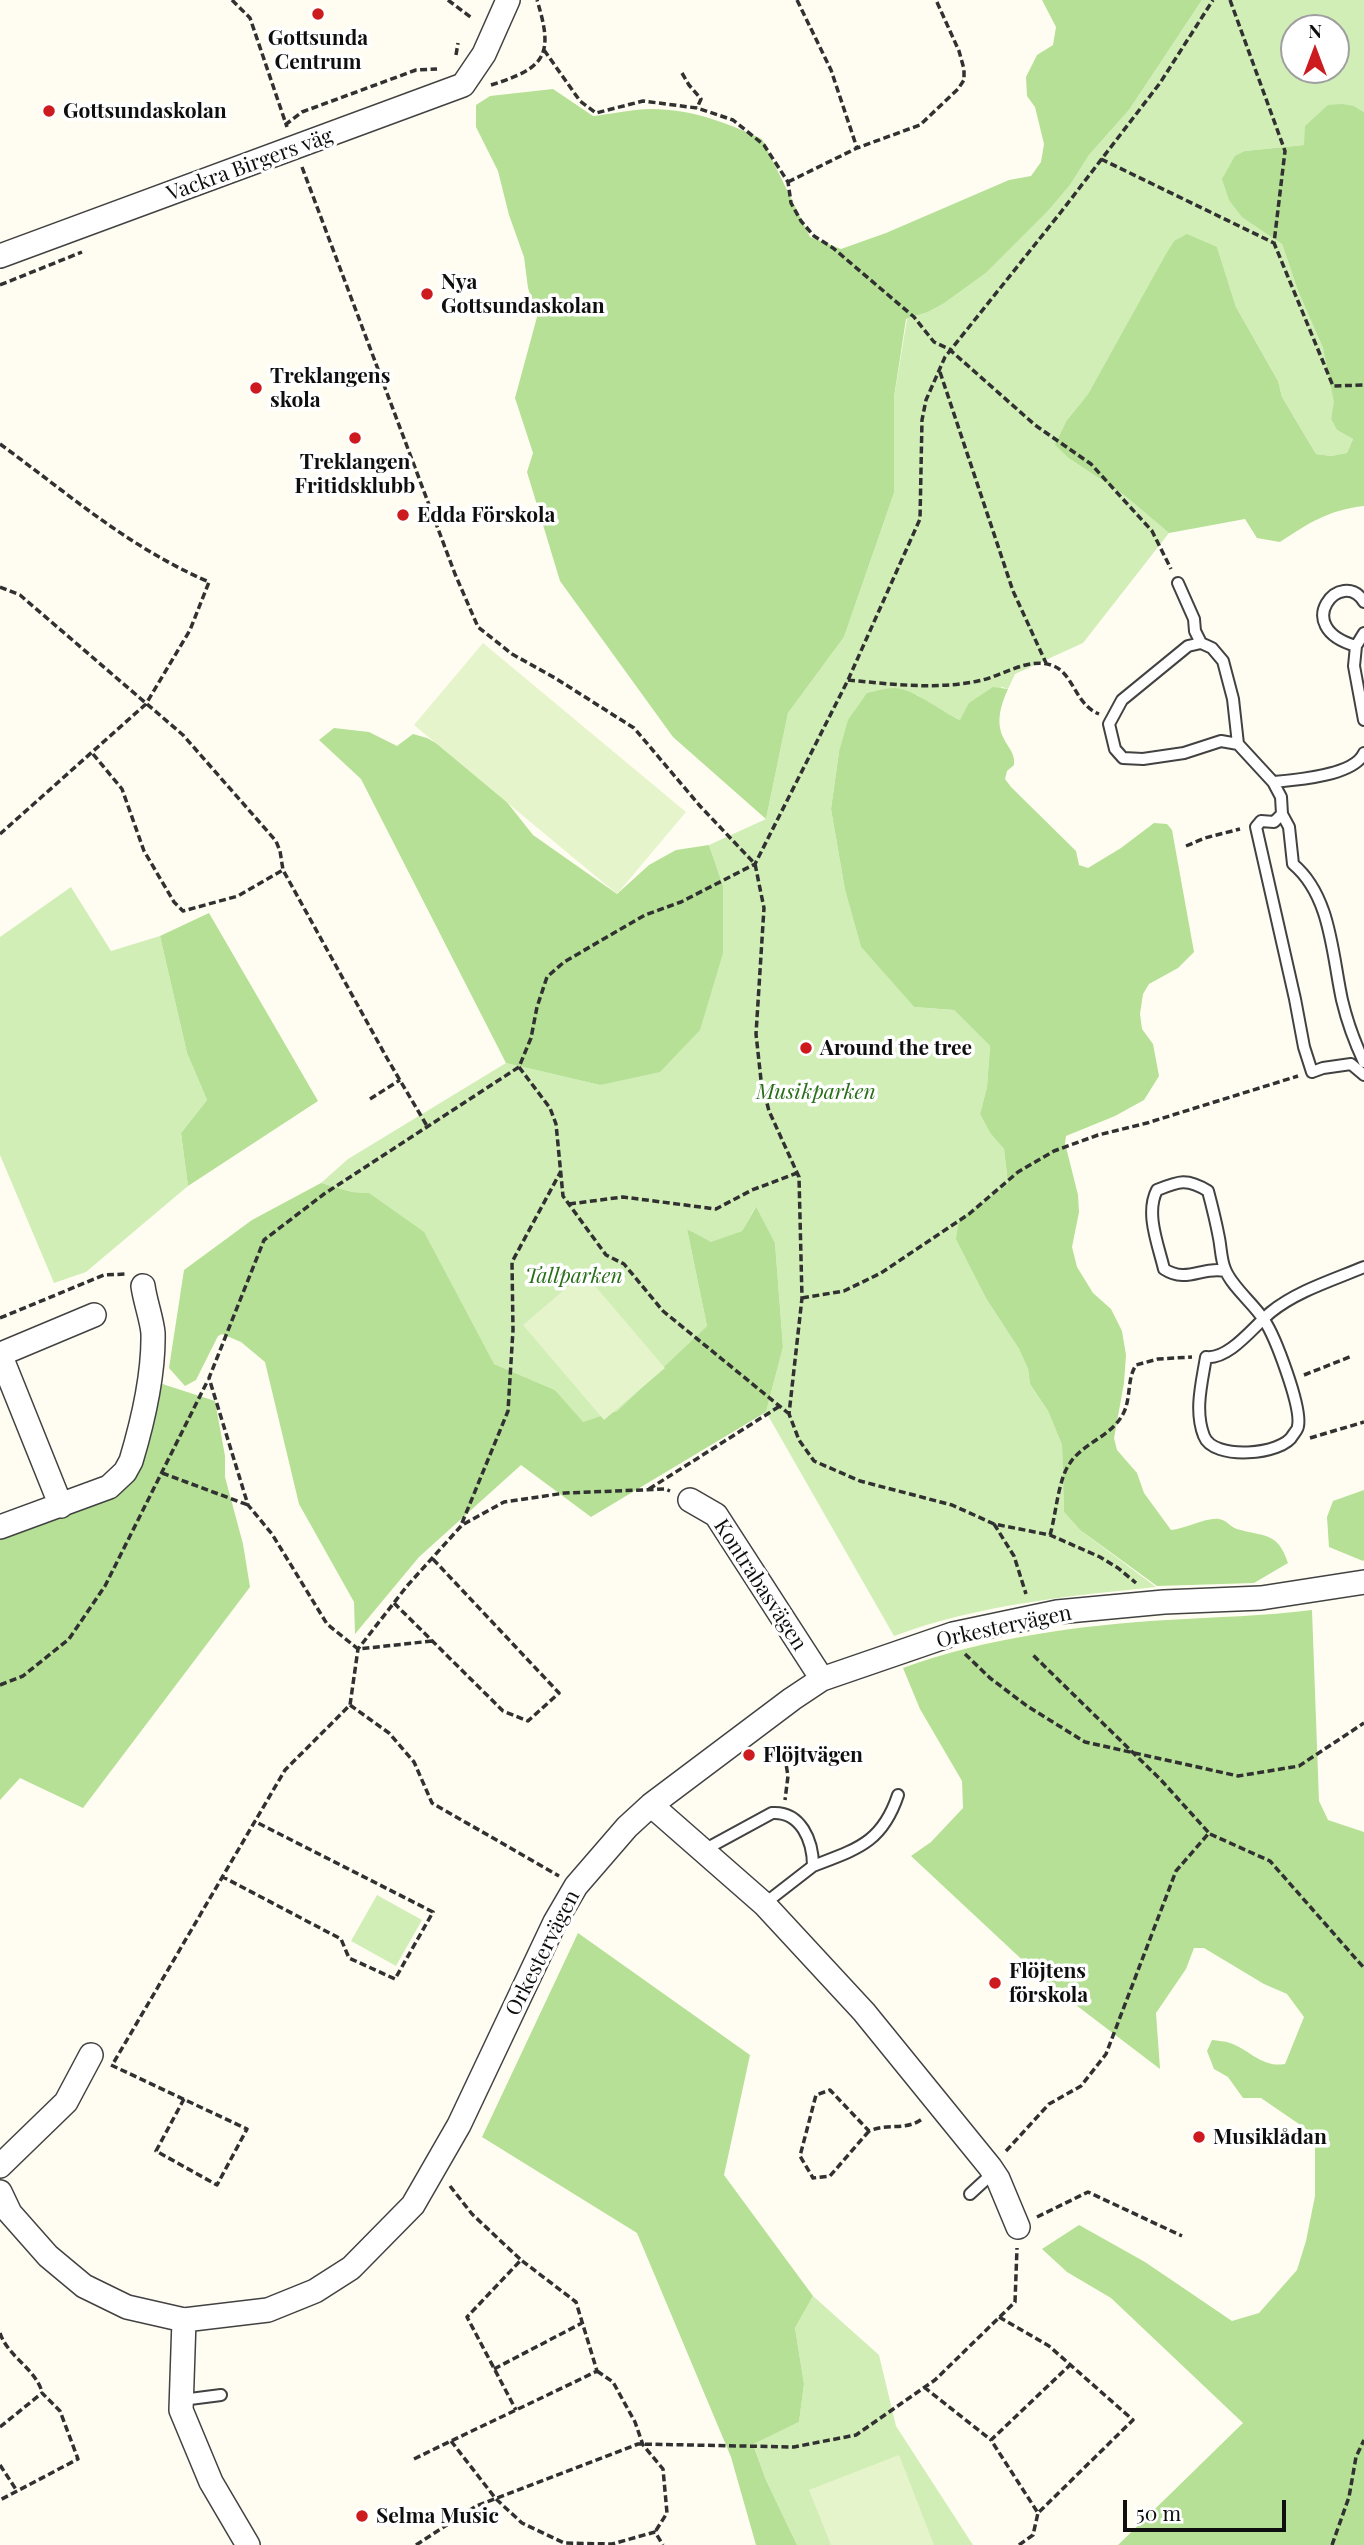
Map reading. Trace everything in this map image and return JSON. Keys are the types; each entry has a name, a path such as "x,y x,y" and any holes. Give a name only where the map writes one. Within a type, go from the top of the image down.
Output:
{"street":[{"name":"Vackra Birgers väg","path":"0,256 463,85 484,54 508,0"},
{"path":"0,1527 109,1487 125,1472 131,1461 140,1427 151,1367 153,1331 139,1279"},
{"path":"61,1506 0,1354 94,1315"},
{"name":"Kontrabasvägen","path":"690,1500 716,1515 822,1679"},
{"name":"Orkestervägen","path":"0,2192 10,2213 48,2256 85,2286 127,2307 184,2319 268,2310 315,2291 351,2268 413,2206 459,2125 555,1922 576,1886 627,1827 651,1805 822,1679 953,1634 1057,1612 1164,1602 1261,1598 1364,1582"},
{"path":"651,1805 764,1904 864,2012 992,2170 1018,2227"},
{"path":"0,2166 66,2102 102,2060"},
{"path":"184,2319 181,2410 211,2482 247,2545"}],"lane":[{"path":"1178,583 1201,643"},
{"path":"1356,646 1334,636 1327,629 1323,622 1324,610 1326,602 1336,593 1344,591 1351,591 1364,602"},
{"path":"1364,633 1356,646 1354,666 1364,720"},
{"path":"1238,744 1221,741 1184,753 1143,759 1123,758 1115,749 1109,724 1122,699 1188,646 1201,643 1212,648 1223,661 1233,699 1238,744 1273,782 1281,797 1282,814 1289,827 1293,863 1305,874 1321,900 1343,1002 1364,1062"},
{"path":"1273,782 1318,778 1362,759 1364,753"},
{"path":"1282,814 1274,822 1261,821 1256,827 1304,1047 1312,1072 1351,1064 1364,1075"},
{"path":"1225,1271 1212,1268 1195,1275 1174,1275 1164,1269 1153,1220 1152,1200 1157,1190 1175,1183 1193,1182 1208,1191 1225,1271 1264,1319 1289,1381 1296,1403 1298,1426 1291,1440 1273,1448 1251,1452 1227,1452 1212,1448 1204,1438 1199,1408 1206,1357 1215,1358 1226,1353 1264,1319 1292,1298 1364,1268"},
{"path":"764,1904 813,1867 872,1839 890,1818 898,1795"},
{"path":"704,1850 772,1813 784,1812 794,1816 807,1836 813,1853 813,1867"},
{"path":"970,2194 992,2170"},
{"path":"182,2400 221,2395"}],"path":[{"path":"232,0 250,18 295,149 455,574 478,627 512,654 634,728 700,806 755,863 764,908 756,1034 761,1080 769,1111 797,1172 802,1298 789,1414"},
{"path":"448,0 473,19"},
{"path":"537,0 547,35 544,50 580,102 596,113 643,101 697,108 733,120 764,145 788,182 791,203 814,236 833,248 914,317 934,342 949,349 1035,425 1091,464 1152,531 1178,583"},
{"path":"797,0 831,70 857,148"},
{"path":"788,182 857,148 920,125 958,89 964,80 959,51 936,0"},
{"path":"0,1685 23,1675 69,1639 105,1586 209,1378 264,1240 324,1194 519,1067 531,1038 547,977 564,962 645,915 681,902 755,863 848,680 920,519 922,420 926,400 949,349 1160,83 1213,0"},
{"path":"1230,0 1285,151 1275,243 1334,386 1364,385"},
{"path":"682,73 701,99 697,108"},
{"path":"1101,159 1275,243"},
{"path":"939,370 1013,590 1046,663"},
{"path":"0,443 135,545 209,582 190,630 146,704 0,834"},
{"path":"0,587 20,595 183,735 276,841 283,870 428,1126"},
{"path":"848,680 909,687 960,684 981,681 1029,664 1046,663 1063,672 1088,710 1103,715 1109,724"},
{"path":"92,753 122,789 144,851 174,902 183,911 238,896 283,870"},
{"path":"1186,846 1212,836 1256,827"},
{"path":"519,1067 550,1108 556,1124 563,1196 606,1255 624,1264 663,1311 789,1414 799,1440 814,1461 860,1480 952,1505 994,1524 1050,1535 1100,1557 1164,1602"},
{"path":"802,1298 844,1291 881,1273 969,1214 1018,1172 1054,1152 1098,1135 1147,1123 1312,1072"},
{"path":"370,1099 400,1080"},
{"path":"462,1525 508,1411 513,1330 512,1262 562,1170"},
{"path":"569,1204 623,1197 716,1209 752,1190 797,1172"},
{"path":"0,1318 104,1275 139,1279"},
{"path":"1289,1381 1352,1356"},
{"path":"1050,1535 1066,1469 1078,1453 1117,1423 1125,1411 1132,1371 1136,1365 1158,1359 1206,1357"},
{"path":"209,1378 248,1505 272,1534 327,1624 358,1649 432,1641"},
{"path":"648,1490 780,1406"},
{"path":"1291,1440 1303,1440 1364,1422"},
{"path":"162,1472 248,1505"},
{"path":"184,2099 156,2151 217,2185 247,2129 184,2099 102,2060 221,1876 285,1770 350,1705 358,1649 432,1558 462,1525 504,1502 565,1493 665,1489 690,1500"},
{"path":"994,1524 1014,1556 1026,1594"},
{"path":"394,1603 503,1711 527,1721 559,1693 432,1558"},
{"path":"953,1634 960,1647 990,1678 1027,1706 1085,1742 1238,1776 1299,1766 1364,1723"},
{"path":"1033,1655 1133,1752 1209,1833 1270,1861 1364,1968"},
{"path":"350,1705 389,1734 414,1762 432,1803 576,1886"},
{"path":"221,1876 341,1939 349,1958 395,1979 433,1912 254,1821"},
{"path":"992,2170 1049,2104 1081,2086 1105,2054 1175,1871 1209,1833"},
{"path":"869,2132 830,2090 816,2095 800,2156 813,2178 830,2176 869,2132 881,2126 913,2126 941,2105"},
{"path":"444,2179 472,2214 521,2260 576,2302 597,2371 613,2382 635,2422 643,2445 663,2469 667,2513 655,2532 612,2545 564,2543 522,2523 496,2499 451,2441"},
{"path":"416,2545 476,2507 638,2444 782,2447 856,2435 935,2380 1015,2302 1018,2227 1088,2192 1182,2236"},
{"path":"516,2410 467,2317 521,2260"},
{"path":"999,2317 1049,2346 1133,2420 1038,2513 1033,2535 1019,2545"},
{"path":"495,2369 582,2323"},
{"path":"0,2333 4,2345 38,2380 42,2393 60,2411 78,2459 0,2500"},
{"path":"991,2440 1070,2365"},
{"path":"414,2459 597,2371"},
{"path":"924,2387 991,2440 1038,2513"},
{"path":"0,2427 42,2393"},
{"path":"1332,2545 1349,2497 1356,2457 1364,2440"},
{"path":"0,2465 17,2491"},
{"path":"655,2532 663,2545"}],"green space":[{"path":"1042,0 1202,0 1129,110 1089,155 1070,185 1048,211 986,273 943,304 906,319 894,397 894,493 844,637 788,713 766,819 673,737 560,581 527,472 533,453 515,398 537,317 528,288 524,257 509,215 498,171 476,127 476,105 490,96 553,89 593,116 652,109 681,111 736,128 762,139 810,237 841,249 886,233 1009,180 1031,176 1041,162 1044,144 1035,107 1027,96 1026,77 1037,55 1053,45 1056,27"},
{"path":"1202,0 1364,0 1364,112 1354,106 1304,145 1245,151 1266,232 1282,244 1298,291 1323,348 1335,402 1331,419 1337,430 1353,439 1347,453 1331,456 1316,454 1282,397 1278,381 1236,307 1217,247 1174,241 1088,394 1067,420 1070,459 1124,495 1169,533 1083,643 1015,674 1008,689 1002,687 960,720 917,695 839,752 831,809 845,890 861,947 914,1007 954,1010 990,1046 987,1087 980,1114 990,1133 1004,1149 1008,1185 959,1220 973,1271 987,1300 1019,1349 1028,1369 1030,1384 1048,1411 1062,1445 1064,1512 1080,1530 1156,1587 1056,1598 990,1609 925,1625 894,1636 766,1412 783,1347 775,1243 755,1208 742,1231 710,1243 687,1229 707,1326 617,1411 583,1423 555,1390 494,1364 369,1193 352,1192 321,1183 348,1159 506,1063 600,1085 723,953 723,886 709,845 766,819 788,713 844,637 894,493 894,397 907,319 943,304 986,273 1048,211 1070,185 1089,155 1129,110"},
{"path":"1328,105 1354,106 1364,112 1364,506 1329,514 1280,542 1257,538 1245,519 1169,533 1124,495 1070,459 1055,445 1067,420 1088,394 1174,241 1187,234 1217,247 1236,307 1278,381 1282,397 1316,454 1331,456 1347,453 1353,439 1337,430 1331,419 1334,402 1323,348 1298,291 1282,244 1242,217 1229,200 1222,179 1235,156 1245,151 1304,145 1305,126"},
{"path":"483,643 686,812 617,894 414,725"},
{"path":"993,687 1008,689 999,720 1001,733 1013,754 1014,765 1007,771 1005,779 1076,851 1079,865 1088,868 1154,823 1167,824 1172,830 1194,952 1178,968 1149,984 1143,994 1140,1014 1142,1029 1153,1044 1159,1076 1144,1100 1115,1116 1066,1136 1065,1143 1078,1195 1079,1212 1072,1247 1077,1267 1093,1293 1111,1309 1122,1331 1126,1355 1114,1438 1117,1450 1137,1473 1144,1493 1171,1530 1219,1519 1237,1529 1274,1540 1288,1563 1254,1583 1157,1586 1080,1530 1064,1512 1062,1445 1048,1411 1030,1384 1028,1369 1019,1349 987,1300 956,1239 959,1220 1008,1184 1004,1149 990,1133 980,1114 987,1087 990,1046 954,1010 914,1007 861,947 845,890 831,809 839,752 848,720 867,693 895,688 920,697 960,720 969,703"},
{"path":"334,728 369,732 397,746 413,734 443,747 506,801 533,835 617,894 649,865 676,850 709,845 723,886 723,953 700,1030 660,1072 600,1085 506,1063 361,779 319,740"},
{"path":"71,887 111,951 160,936 187,1053 207,1100 181,1133 188,1186 86,1272 54,1283 0,1155 0,937"},
{"path":"209,913 318,1101 188,1186 181,1133 207,1100 187,1053 160,936"},
{"path":"321,1183 352,1192 369,1193 424,1232 494,1364 555,1390 583,1422 617,1411 707,1326 687,1229 711,1242 742,1231 756,1207 775,1243 783,1347 766,1412 591,1517 521,1465 419,1557 355,1634 354,1602 299,1504 265,1362 241,1342 222,1334 218,1336 196,1380 185,1386 169,1368 184,1270 252,1220"},
{"path":"584,1273 665,1368 604,1420 523,1325"},
{"path":"150,1380 215,1401 225,1456 225,1477 243,1544 250,1587 83,1808 20,1778 0,1800 0,1527 109,1487"},
{"path":"1364,1490 1363,1561 1329,1547 1327,1517 1333,1501"},
{"path":"1312,1610 1319,1801 1328,1820 1364,1832 1364,2545 1118,2545 1243,2423 1111,2298 1067,2272 1042,2249 1079,2225 1145,2262 1232,2321 1259,2313 1297,2270 1315,2196 1315,2135 1261,2098 1243,2098 1228,2077 1214,2069 1207,2051 1212,2040 1224,2041 1263,2061 1285,2064 1304,2017 1287,1994 1264,1984 1204,1948 1194,1948 1186,1969 1156,2013 1160,2069 1047,1983 911,1856 931,1842 963,1808 962,1781 920,1709 903,1668 1000,1641 1067,1629"},
{"path":"377,1895 422,1920 396,1966 351,1941"},
{"path":"578,1933 750,2055 724,2175 813,2296 795,2328 804,2384 799,2422 753,2444 766,2480 797,2545 756,2545 731,2457 637,2233 482,2137"},
{"path":"813,2296 879,2355 896,2426 973,2545 797,2545 766,2480 753,2443 799,2422 804,2384 795,2328"},
{"path":"899,2455 934,2545 831,2545 809,2490"}],"place":[{"name":"Gottsunda Centrum","path":"318,14"},
{"name":"Gottsundaskolan","path":"49,111"},
{"name":"Nya Gottsundaskolan","path":"427,294"},
{"name":"Treklangens skola","path":"256,388"},
{"name":"Treklangen Fritidsklubb","path":"355,438"},
{"name":"Edda Förskola","path":"403,515"},
{"name":"Around the tree","path":"806,1048"},
{"name":"Flöjtvägen","path":"749,1755"},
{"name":"Flöjtens förskola","path":"995,1983"},
{"name":"Musiklådan","path":"1199,2137"},
{"name":"Selma Music","path":"362,2516"}],"park label":[{"name":"Musikparken","path":"816,1092"},
{"name":"Tallparken","path":"574,1276"}]}
